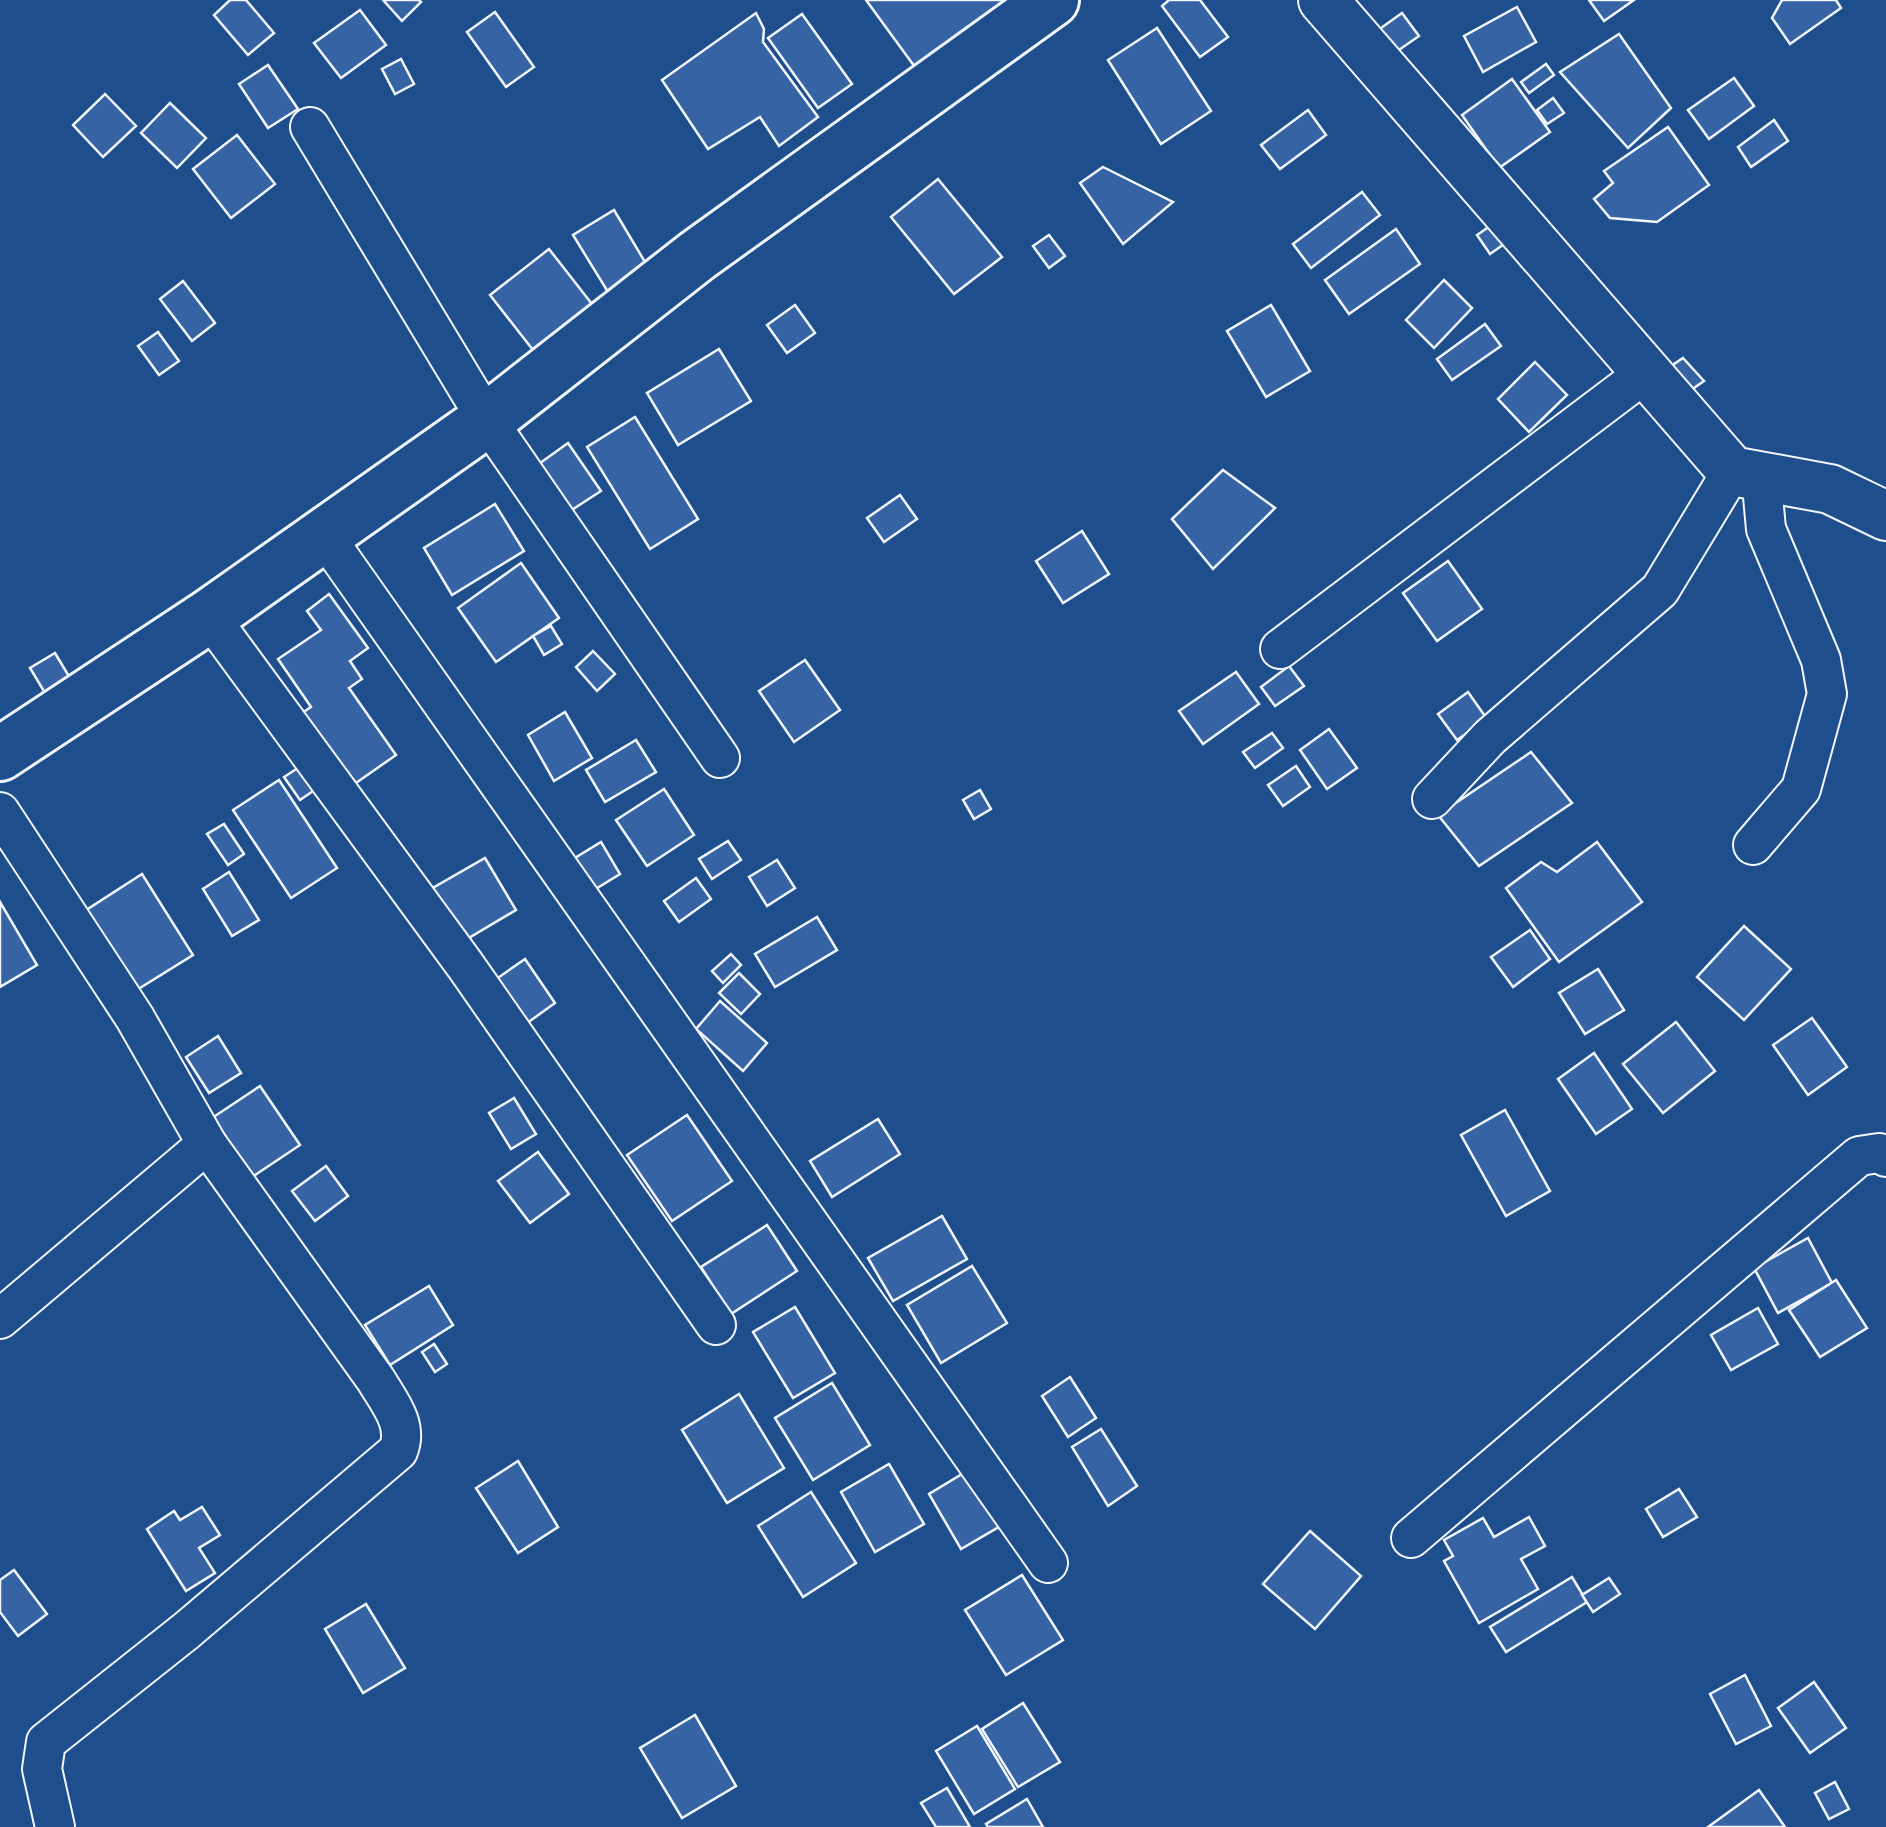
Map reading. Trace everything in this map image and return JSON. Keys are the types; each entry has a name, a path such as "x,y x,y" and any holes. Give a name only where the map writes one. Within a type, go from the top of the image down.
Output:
{"main road":[{"path":"0,754 210,616 487,420 698,256 1052,0"}],"street":[{"path":"1323,0 1644,374 1746,473 1821,660 1827,694 1800,789 1753,845"},
{"path":"310,127 487,420 720,758"},
{"path":"1280,649 1644,374"},
{"path":"1746,473 1830,489 1886,516"},
{"path":"1432,799 1490,738 1660,590 1746,473"},
{"path":"324,535 1048,1563"},
{"path":"210,616 465,965 716,1325"},
{"path":"0,812 56,905 135,1018 207,1144 376,1380 399,1419 403,1440 398,1451 186,1631 46,1742 42,1769 55,1827"},
{"path":"0,1319 207,1144"},
{"path":"1411,1538 1859,1156 1879,1153 1886,1157"}],"building":[{"path":"230,0 246,0 274,33 248,55 214,15"},
{"path":"383,0 419,0 421,2 402,21"},
{"path":"866,0 1021,0 920,74"},
{"path":"1169,0 1200,0 1228,37 1200,57 1162,6"},
{"path":"1589,0 1634,0 1604,21"},
{"path":"1782,0 1836,0 1841,8 1790,44 1772,18"},
{"path":"1517,7 1536,42 1483,72 1464,36"},
{"path":"360,10 386,45 341,78 314,43"},
{"path":"495,12 534,67 506,87 467,32"},
{"path":"756,13 764,29 763,42 818,117 779,146 760,117 708,149 662,80"},
{"path":"1402,13 1419,36 1383,61 1367,38"},
{"path":"802,14 852,84 818,108 768,38"},
{"path":"1157,28 1211,111 1161,144 1108,60"},
{"path":"1619,34 1671,108 1628,148 1560,72"},
{"path":"401,59 414,84 395,94 382,69"},
{"path":"1546,64 1554,75 1529,93 1521,82"},
{"path":"268,65 298,109 268,128 239,84"},
{"path":"1734,78 1754,106 1709,139 1688,110"},
{"path":"1512,79 1550,132 1499,168 1462,115"},
{"path":"105,94 136,126 103,157 73,125"},
{"path":"1553,98 1564,113 1547,124 1537,110"},
{"path":"170,103 206,138 177,168 141,133"},
{"path":"1308,110 1326,135 1280,169 1261,145"},
{"path":"1774,120 1788,141 1751,167 1738,147"},
{"path":"1668,127 1709,185 1657,222 1610,218 1594,199 1613,183 1604,171"},
{"path":"237,135 275,184 231,218 193,169"},
{"path":"1103,167 1173,202 1123,244 1080,183"},
{"path":"938,179 1002,257 954,294 891,217"},
{"path":"1362,192 1380,215 1311,268 1293,244"},
{"path":"614,210 648,267 608,292 573,235"},
{"path":"1493,224 1507,242 1490,254 1477,235"},
{"path":"1396,229 1420,264 1349,314 1325,280"},
{"path":"1049,235 1065,256 1049,268 1033,246"},
{"path":"549,249 599,313 540,359 490,295"},
{"path":"1444,280 1472,308 1434,348 1406,320"},
{"path":"183,281 215,323 192,341 160,299"},
{"path":"795,305 815,333 787,353 767,325"},
{"path":"1271,305 1310,371 1266,397 1227,331"},
{"path":"1485,324 1501,346 1452,380 1437,359"},
{"path":"158,332 179,361 159,375 138,346"},
{"path":"719,349 751,401 678,445 647,393"},
{"path":"1683,358 1704,381 1675,401 1655,377"},
{"path":"1535,362 1567,395 1529,432 1498,399"},
{"path":"635,417 698,519 650,549 587,447"},
{"path":"568,443 601,491 561,517 529,471"},
{"path":"1223,470 1275,508 1213,569 1172,519"},
{"path":"900,495 917,519 884,542 867,518"},
{"path":"495,504 524,551 452,595 424,548"},
{"path":"1082,531 1109,574 1063,603 1036,561"},
{"path":"1448,561 1482,609 1437,641 1403,593"},
{"path":"521,563 559,618 496,662 458,608"},
{"path":"329,594 368,648 350,661 362,679 349,688 396,755 353,785 302,713 311,707 278,659 321,630 307,611"},
{"path":"551,626 562,644 544,655 533,636"},
{"path":"593,651 615,674 597,691 576,667"},
{"path":"55,653 76,688 51,703 30,668"},
{"path":"805,660 840,710 794,742 759,691"},
{"path":"1289,666 1304,686 1275,706 1261,687"},
{"path":"1236,672 1259,704 1203,744 1179,711"},
{"path":"1468,692 1487,719 1457,740 1438,714"},
{"path":"565,712 592,758 554,781 528,735"},
{"path":"1329,729 1357,768 1327,789 1300,750"},
{"path":"1272,733 1283,748 1255,768 1243,752"},
{"path":"636,740 656,772 605,802 586,770"},
{"path":"1531,752 1572,803 1479,866 1438,815"},
{"path":"301,766 316,789 300,800 284,777"},
{"path":"1296,766 1310,787 1283,806 1268,785"},
{"path":"279,780 337,868 291,898 233,810"},
{"path":"664,789 694,835 647,866 616,820"},
{"path":"980,790 991,809 974,819 963,800"},
{"path":"224,824 244,854 228,865 207,834"},
{"path":"728,841 741,860 712,879 699,859"},
{"path":"601,842 620,874 589,893 570,861"},
{"path":"1597,842 1642,902 1559,962 1506,888 1541,862 1557,872"},
{"path":"485,858 516,910 462,942 431,889"},
{"path":"777,860 795,888 767,906 749,877"},
{"path":"229,872 259,920 232,936 203,889"},
{"path":"142,874 193,955 127,996 77,916"},
{"path":"696,878 711,899 679,922 664,901"},
{"path":"0,902 37,965 0,987"},
{"path":"817,917 837,950 775,987 755,954"},
{"path":"1744,926 1791,969 1744,1020 1697,977"},
{"path":"1530,930 1550,959 1513,987 1491,957"},
{"path":"731,954 741,965 723,983 712,971"},
{"path":"525,959 555,1003 523,1026 492,982"},
{"path":"1598,969 1624,1010 1585,1034 1559,993"},
{"path":"739,973 760,994 741,1014 719,993"},
{"path":"720,1001 767,1043 743,1071 696,1029"},
{"path":"1812,1018 1847,1067 1808,1095 1773,1045"},
{"path":"1676,1022 1715,1071 1663,1113 1623,1064"},
{"path":"218,1036 241,1073 209,1093 186,1057"},
{"path":"1594,1053 1632,1109 1596,1134 1558,1079"},
{"path":"260,1086 300,1145 249,1179 209,1120"},
{"path":"514,1098 536,1134 511,1149 489,1113"},
{"path":"1505,1110 1550,1191 1506,1216 1461,1135"},
{"path":"687,1115 732,1181 672,1221 627,1155"},
{"path":"878,1119 900,1154 832,1197 810,1161"},
{"path":"538,1152 569,1194 530,1223 498,1181"},
{"path":"326,1166 348,1196 315,1221 292,1191"},
{"path":"942,1216 967,1259 893,1301 868,1258"},
{"path":"767,1225 797,1271 731,1314 701,1267"},
{"path":"1808,1238 1832,1283 1778,1313 1754,1268"},
{"path":"972,1266 1007,1323 941,1363 907,1305"},
{"path":"1836,1280 1867,1328 1820,1357 1789,1310"},
{"path":"429,1286 453,1325 390,1365 365,1325"},
{"path":"795,1307 835,1373 793,1398 753,1332"},
{"path":"1758,1308 1778,1344 1731,1370 1711,1335"},
{"path":"434,1344 447,1364 435,1372 422,1352"},
{"path":"1070,1377 1096,1418 1068,1437 1042,1396"},
{"path":"832,1383 870,1445 813,1480 775,1418"},
{"path":"739,1394 784,1468 727,1503 682,1430"},
{"path":"1101,1429 1137,1486 1108,1506 1072,1447"},
{"path":"518,1461 558,1527 518,1553 476,1488"},
{"path":"889,1464 924,1524 875,1552 841,1492"},
{"path":"972,1468 1004,1524 961,1549 929,1494"},
{"path":"1679,1489 1697,1517 1663,1537 1646,1509"},
{"path":"811,1492 856,1563 803,1597 758,1526"},
{"path":"202,1507 220,1535 199,1548 215,1573 186,1591 147,1529 174,1511 180,1520"},
{"path":"1529,1517 1545,1546 1521,1559 1538,1589 1479,1623 1444,1561 1453,1556 1444,1540 1483,1518 1494,1537"},
{"path":"1310,1531 1361,1576 1315,1629 1263,1584"},
{"path":"14,1570 47,1614 18,1636 0,1612 0,1580"},
{"path":"1022,1575 1063,1640 1006,1675 965,1610"},
{"path":"1572,1577 1587,1602 1506,1652 1490,1627"},
{"path":"1609,1578 1620,1594 1593,1612 1582,1595"},
{"path":"366,1604 405,1668 363,1693 325,1629"},
{"path":"1745,1675 1771,1726 1736,1744 1710,1694"},
{"path":"1814,1682 1846,1728 1810,1753 1778,1708"},
{"path":"1023,1703 1060,1762 1018,1787 982,1729"},
{"path":"695,1715 736,1786 682,1818 640,1748"},
{"path":"977,1726 1015,1789 974,1814 936,1751"},
{"path":"1835,1782 1849,1809 1829,1819 1815,1793"},
{"path":"947,1788 970,1827 936,1827 921,1803"},
{"path":"1759,1790 1785,1827 1708,1827"},
{"path":"1027,1799 1043,1827 986,1824"}]}
